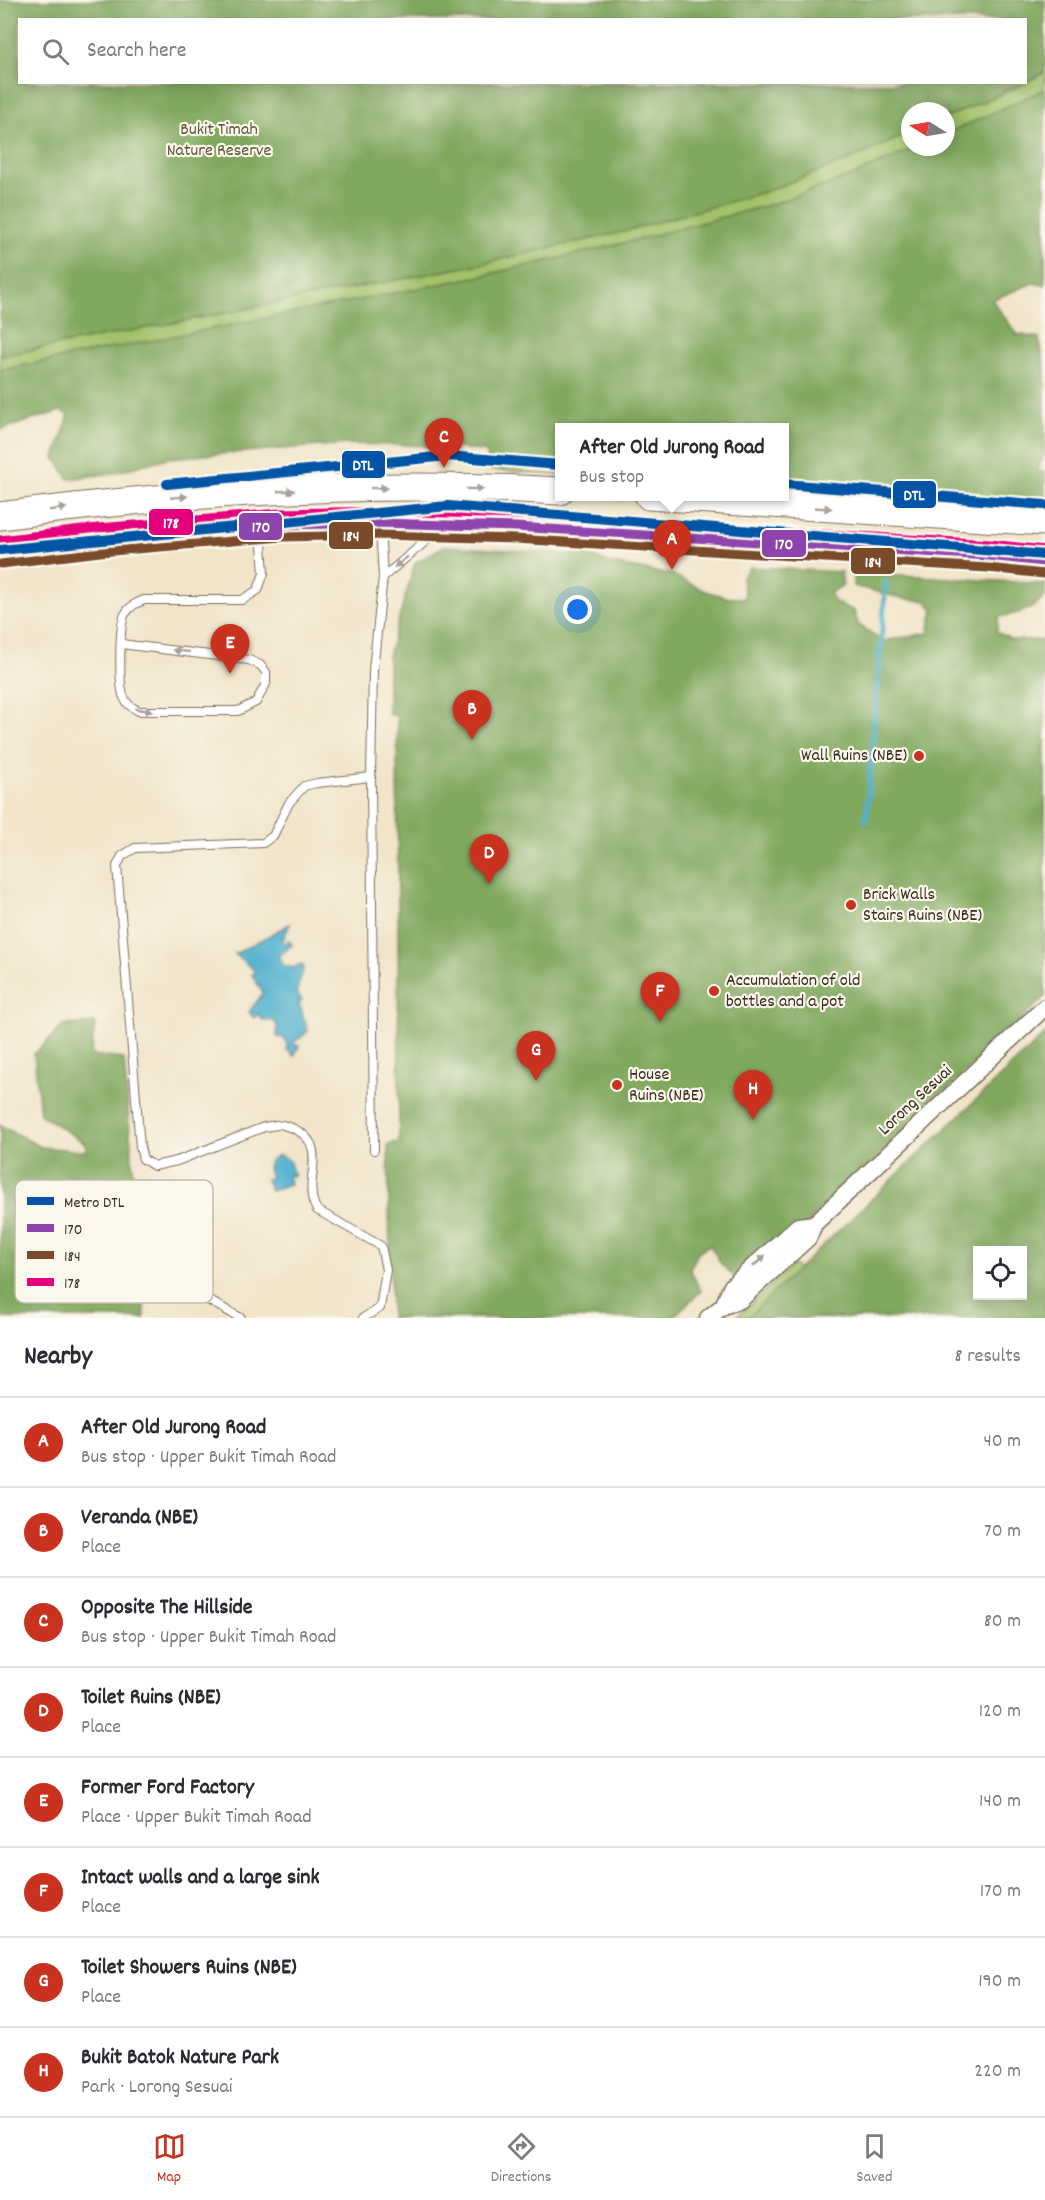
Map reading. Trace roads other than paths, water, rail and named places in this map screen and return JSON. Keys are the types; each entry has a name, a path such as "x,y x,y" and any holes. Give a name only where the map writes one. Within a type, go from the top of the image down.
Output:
{"highway":[{"path":"0,516 93,504 231,493 416,488 555,491"},
{"path":"231,493 229,506 232,509 270,526"},
{"path":"721,501 1045,522"},
{"path":"764,504 780,512 788,532 788,543"},
{"path":"4,550 270,526 380,523 528,527 989,556 1045,562"}],"street":[{"name":"Lorong Sesuai","path":"708,1318 723,1306 732,1286 798,1226 814,1224 1045,1007"}],"lane":[{"path":"374,1150 371,777 373,670 383,577 380,523"},
{"path":"383,577 445,525"},
{"path":"121,644 249,660 260,665 266,672 266,684 256,702 238,711 139,711 129,706 123,693 121,644 121,629 124,615 134,604 144,600 242,600 258,590 264,573 270,526"},
{"path":"363,1318 380,1308 386,1270 381,1246 317,1210 310,1200 315,1157 307,1137 300,1129 280,1125 264,1127 177,1161 154,1166 143,1159 140,1147 117,866 122,856 135,848 263,843 273,836 290,803 304,786 371,777"},
{"path":"213,1303 241,1318"}],"water":[{"path":"290,924 282,942 284,944 289,940 292,945 279,956 283,965 293,968 301,964 304,967 296,993 302,1000 299,1003 308,1031 298,1040 294,1040 295,1045 299,1046 294,1056 287,1050 288,1045 284,1038 277,1037 277,1025 273,1020 263,1020 258,1014 254,1018 249,1012 263,993 252,975 255,971 235,954"},
{"path":"278,1155 289,1160 294,1176 288,1175 290,1184 270,1191 266,1179 271,1178 268,1168 270,1161"}],"waterway":[{"path":"866,821 886,582"}],"metro line":[{"name":"DTL","path":"167,484 447,456 555,465"},
{"name":"DTL","path":"789,484 1045,505"},
{"name":"DTL","path":"0,550 448,506 1045,555"}],"place":[{"name":"Opposite The Hillside","path":"444,468"},
{"name":"After Old Jurong Road","path":"672,570"},
{"name":"Former Ford Factory","path":"230,674"},
{"name":"Veranda (NBE)","path":"472,740"},
{"name":"Wall Ruins (NBE)","path":"919,756"},
{"name":"Toilet Ruins (NBE)","path":"489,884"},
{"name":"Brick Walls Stairs Ruins (NBE)","path":"851,905"},
{"name":"Accumulation of old bottles and a pot","path":"714,991"},
{"name":"Intact walls and a large sink","path":"660,1022"},
{"name":"Toilet Showers Ruins (NBE)","path":"536,1081"},
{"name":"House Ruins (NBE)","path":"617,1085"},
{"name":"Bukit Batok Nature Park","path":"753,1120"}],"park label":[{"name":"Bukit Timah Nature Reserve","path":"219,140"}]}
